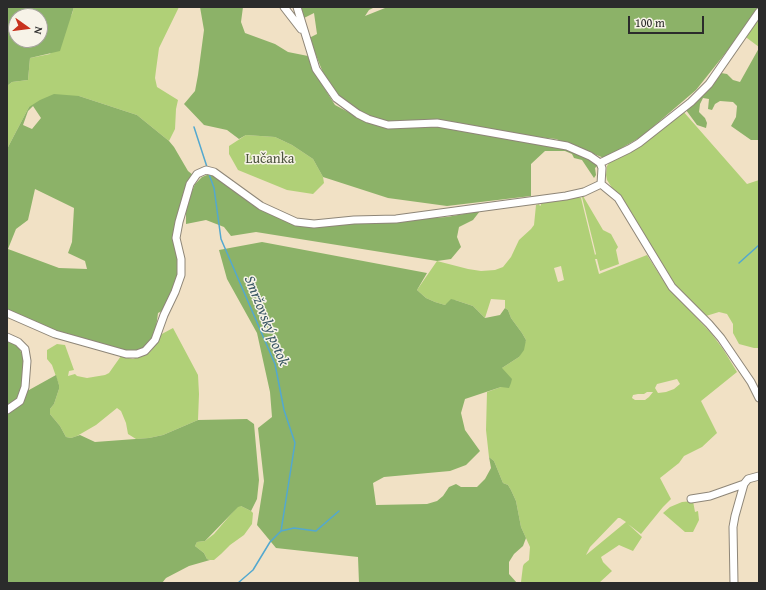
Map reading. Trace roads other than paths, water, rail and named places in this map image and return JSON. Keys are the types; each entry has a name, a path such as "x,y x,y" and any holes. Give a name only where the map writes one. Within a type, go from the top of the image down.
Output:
{"street":[{"path":"284,7 305,35"},
{"path":"297,7 316,69 329,90 344,104 368,119 394,126 426,123 451,125 516,138 554,143 590,156 600,164 602,174 601,184"},
{"path":"600,164 639,143 691,102 709,84 759,12"},
{"path":"7,313 55,334 126,354 137,354 145,351 155,340 164,315 176,292 181,275 181,259 176,238 190,184 197,174 206,170 214,172 261,206 296,222 314,224 354,220 396,220 566,196 584,192 601,184"},
{"path":"601,184 618,198 672,287 721,338 751,382 759,398"},
{"path":"7,337 18,342 24,349 27,361 25,387 20,401 7,410"},
{"path":"734,583 733,527 735,516 744,484 748,479 759,476"},
{"path":"691,499 710,496 744,484"}],"waterway":[{"name":"Smržovský potok","path":"194,127 207,167"},
{"name":"Smržovský potok","path":"209,174 214,188 221,239 275,364 284,410 295,443 281,531 270,542 253,570 238,583"},
{"path":"739,263 759,245"},
{"path":"281,531 294,528 316,531 339,511 317,530"}],"park label":[{"name":"Lučanka","path":"270,159"}]}
